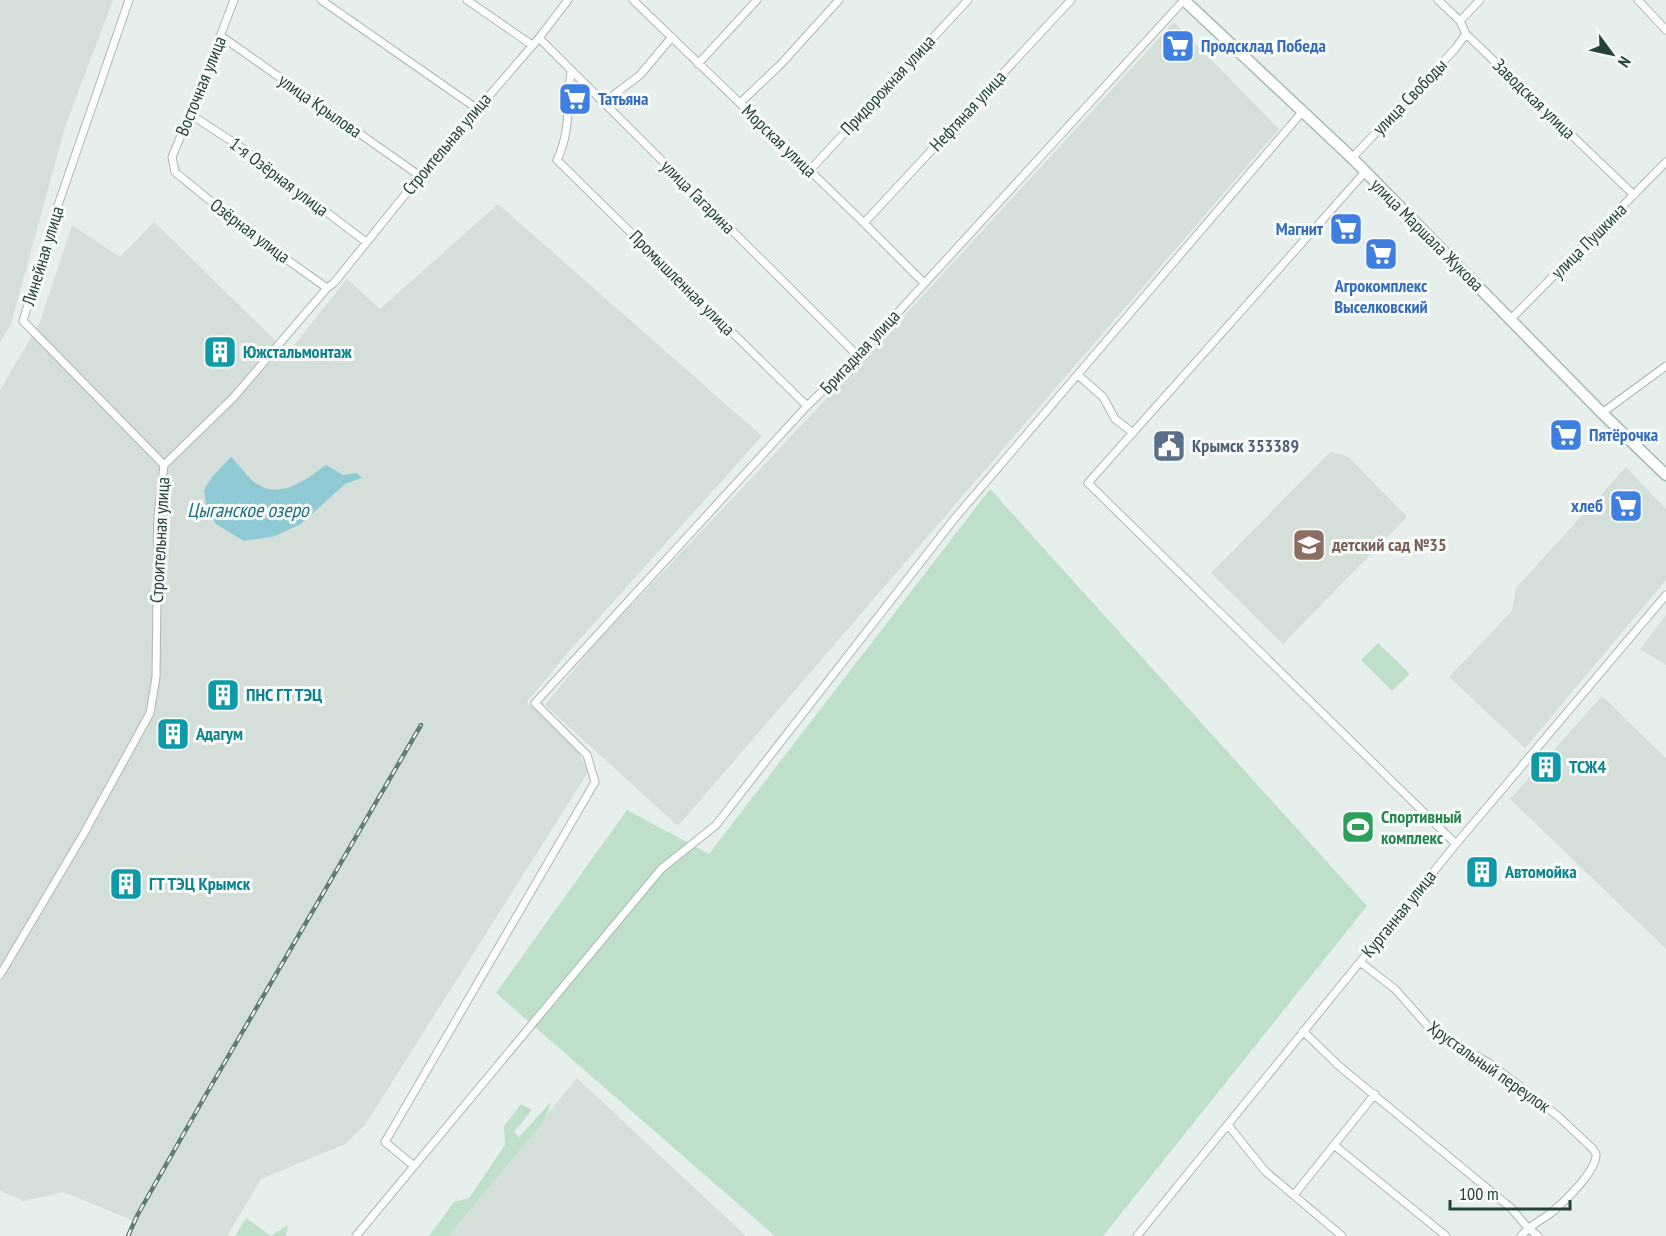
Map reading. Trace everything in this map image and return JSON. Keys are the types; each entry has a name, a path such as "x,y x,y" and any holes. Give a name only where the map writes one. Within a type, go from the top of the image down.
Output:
{"main road":[{"name":"улица Маршала Жукова","path":"1184,0 1352,158 1602,413 1666,475"}],"street":[{"name":"Линейная улица","path":"129,0 57,208 23,321 164,465"},
{"name":"Восточная улица","path":"175,172 172,157 234,0"},
{"path":"321,0 476,108"},
{"path":"468,0 532,45"},
{"name":"Строительная улица","path":"0,975 83,835 150,713 156,677 158,516 164,465 233,398 327,288 334,284 476,108 539,38 568,0"},
{"name":"Морская улица","path":"633,0 924,283"},
{"path":"698,64 757,0"},
{"path":"740,103 781,64 839,0"},
{"name":"Придорожная улица","path":"809,171 968,0"},
{"name":"Нефтяная улица","path":"864,223 1071,0"},
{"name":"Бригадная улица","path":"414,1166 385,1142 595,782 587,755 535,703 807,406 858,356 1184,0"},
{"name":"Заводская улица","path":"1438,0 1460,21 1466,34 1634,195"},
{"path":"1460,21 1480,0"},
{"path":"1638,0 1666,30"},
{"name":"улица Свободы","path":"1352,158 1455,49 1466,34"},
{"name":"улица Крылова","path":"221,36 420,176"},
{"path":"603,104 640,75 672,37"},
{"name":"улица Гагарина","path":"539,38 858,356"},
{"name":"Промышленная улица","path":"571,71 567,97 566,134 557,160 807,406"},
{"path":"356,1236 661,869 716,825 955,518 1303,111"},
{"name":"1-я Озёрная улица","path":"190,114 242,148 366,242"},
{"name":"улица Пушкина","path":"1511,319 1666,162"},
{"name":"Озёрная улица","path":"175,172 251,234 327,288"},
{"path":"1365,172 1088,483 1456,844"},
{"path":"1602,413 1666,366"},
{"path":"1078,375 1103,397 1115,419 1133,433"},
{"name":"Курганная улица","path":"1137,1236 1456,844 1666,595"},
{"name":"Хрустальный переулок","path":"1360,962 1395,989 1432,1032 1488,1063 1512,1080 1559,1117 1596,1154 1593,1167 1564,1201 1528,1228"},
{"path":"1303,1031 1339,1065 1511,1208 1538,1236"},
{"path":"1294,1195 1375,1094"},
{"path":"1228,1125 1265,1171 1342,1236"},
{"path":"1334,1145 1446,1236"},
{"path":"1521,1236 1528,1228"}],"shaded area":[{"path":"0,0 113,0 65,127 11,324 0,342"},
{"path":"1174,22 1279,129 678,826 545,705 595,644 896,325"},
{"path":"498,204 762,436 571,649 527,702 577,748 588,772 365,1125 345,1144 261,1179 227,1236 127,1236 134,1221 64,1192 24,1201 0,1191 0,390 40,322 72,225 120,257 154,222 273,338 286,355 347,279 380,309"},
{"name":"детский сад №35","path":"1330,452 1349,457 1407,517 1283,644 1211,573"},
{"path":"1626,467 1666,509 1666,580 1525,748 1449,677 1512,611 1516,588"},
{"path":"1666,615 1666,665 1640,649"},
{"path":"1602,696 1666,758 1666,949 1510,799"},
{"path":"577,1078 746,1236 447,1236"}],"green space":[{"path":"990,489 1367,906 1103,1236 775,1236 496,993 627,810 709,854"},
{"path":"1378,643 1410,674 1392,691 1361,660"},
{"path":"551,1102 544,1121 448,1236 429,1236 454,1202 469,1198 505,1145 504,1126 521,1104 532,1110 514,1132 519,1137"},
{"path":"246,1218 271,1236 235,1236"},
{"path":"288,1225 286,1236 271,1236"}],"water":[{"name":"Цыганское озеро","path":"231,457 257,484 276,490 293,486 326,465 343,475 357,473 362,478 345,484 301,524 275,536 244,541 216,524 206,506 204,490 213,476"}],"railway":[{"path":"128,1236 138,1214 204,1098 421,725"}],"place":[{"name":"Продсклад Победа","path":"1178,46"},
{"name":"Татьяна","path":"575,99"},
{"name":"Магнит","path":"1346,229"},
{"name":"Агрокомплекс Выселковский","path":"1381,254"},
{"name":"Южстальмонтаж","path":"220,352"},
{"name":"Пятёрочка","path":"1566,435"},
{"name":"Крымск 353389","path":"1169,446"},
{"name":"хлеб","path":"1626,506"},
{"name":"детский сад №35","path":"1309,545"},
{"name":"ПНС ГТ ТЭЦ","path":"223,695"},
{"name":"Адагум","path":"173,734"},
{"name":"ТСЖ4","path":"1546,767"},
{"name":"Спортивный комплекс","path":"1358,827"},
{"name":"Автомойка","path":"1482,872"},
{"name":"ГТ ТЭЦ Крымск","path":"126,884"}]}
